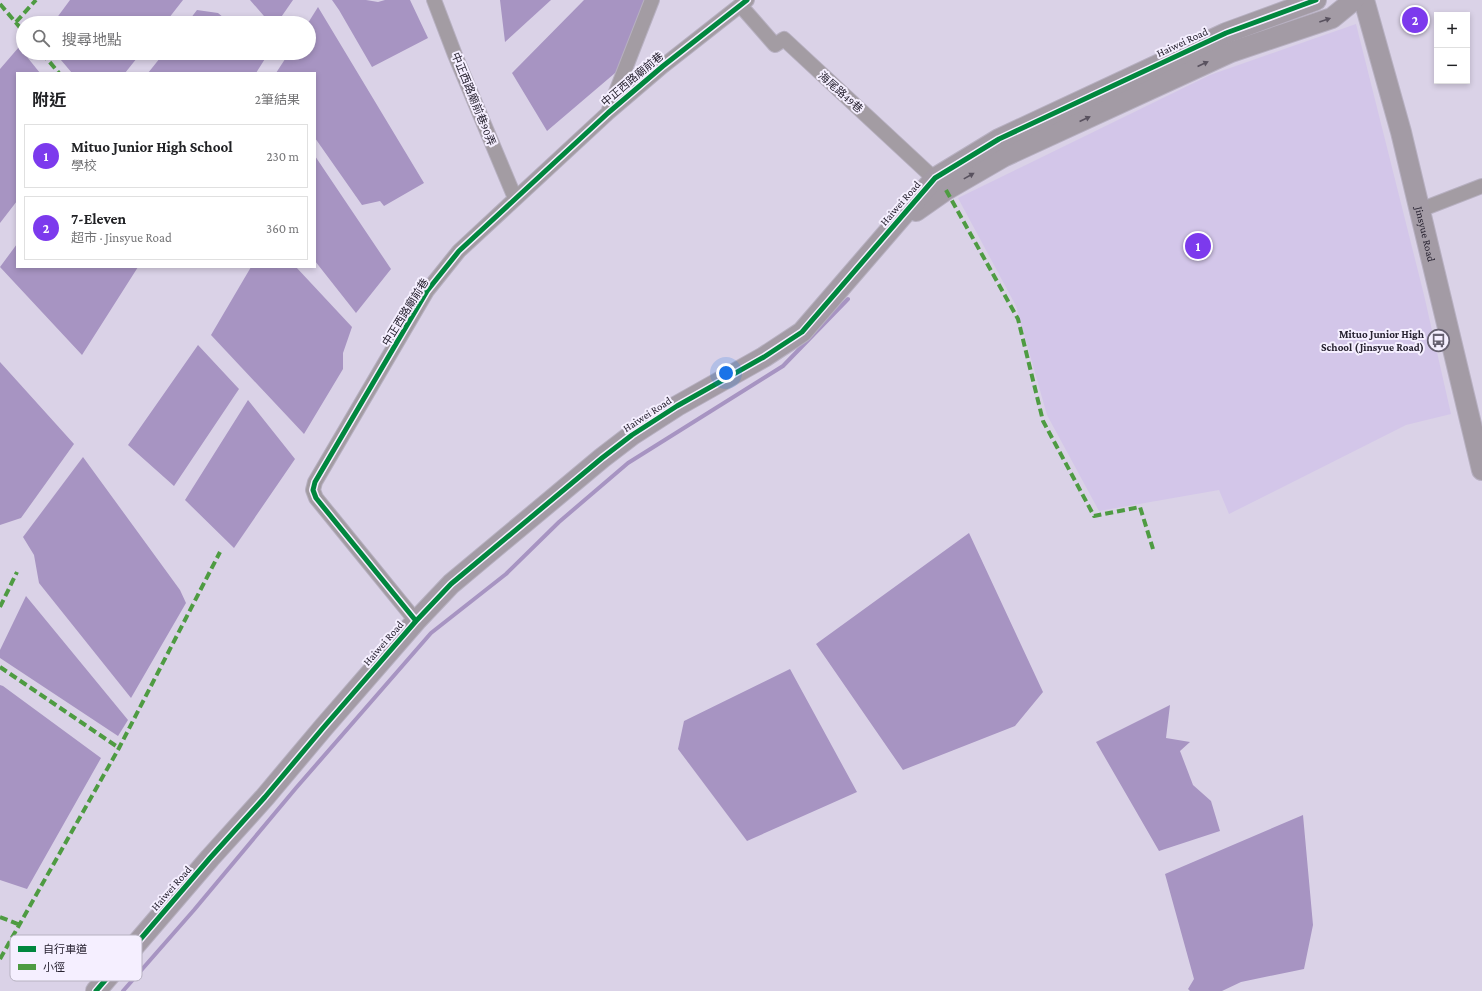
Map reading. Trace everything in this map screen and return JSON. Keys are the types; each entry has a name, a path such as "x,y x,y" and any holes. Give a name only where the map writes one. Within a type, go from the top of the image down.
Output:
{"street":[{"name":"中正西路廟前巷90弄","path":"434,0 455,55 515,198"},
{"path":"608,112 652,0"},
{"name":"Haiwei Road","path":"142,937 416,621 451,584 632,435 677,406 764,356 802,332 890,229 940,184 999,139 1226,33 1316,0"},
{"name":"Haiwei Road","path":"940,184 1003,157 1231,52 1332,18 1354,0"},
{"name":"Jinsyue Road","path":"1364,0 1401,132 1482,470"},
{"name":"中正西路廟前巷","path":"416,621 316,498 314,490 315,482 427,291 459,251 608,112 743,2"},
{"name":"海尾路49巷","path":"743,2 776,45 784,39 940,184"},
{"path":"1420,210 1482,186"},
{"name":"Haiwei Road","path":"96,991 105,981"}],"shaded area":[{"path":"70,0 183,0 170,16 58,16"},
{"path":"250,0 293,0 282,16 264,16"},
{"path":"332,0 366,0 378,2 385,0 410,0 428,38 372,67"},
{"path":"500,0 551,0 505,42"},
{"path":"584,0 649,0 628,62 547,131 512,73"},
{"path":"318,7 424,183 384,206 380,201 362,205 316,139 316,72 277,72 284,60 316,60 316,16 312,16"},
{"path":"197,10 218,13 222,16 192,16"},
{"path":"1356,24 1424,295 1451,414 1406,425 1229,514 1219,490 1099,511 1047,415 1016,306 958,198 1210,75"},
{"path":"16,50 16,60 30,60 39,72 16,72 16,202 0,223 0,69"},
{"path":"61,60 135,60 126,72 71,72"},
{"path":"158,60 264,60 257,72 149,72"},
{"path":"316,157 391,269 356,313 316,262"},
{"path":"16,245 16,268 137,268 82,355 0,267"},
{"path":"250,268 297,268 352,327 343,353 343,369 304,434 211,335"},
{"path":"198,345 239,389 174,486 128,445"},
{"path":"0,362 74,444 21,518 0,525"},
{"path":"248,400 295,459 234,548 185,500"},
{"path":"83,457 180,590 186,603 131,698 39,583 34,555 23,537"},
{"path":"969,533 1043,692 1015,726 903,770 816,644"},
{"path":"26,596 128,720 118,736 0,658 0,650"},
{"path":"790,669 857,792 747,841 678,749 684,721"},
{"path":"0,685 101,758 27,889 0,880"},
{"path":"1170,705 1166,738 1190,742 1180,751 1193,785 1211,801 1220,831 1159,851 1096,742"},
{"path":"1303,815 1313,925 1304,969 1241,982 1222,991 1190,991 1188,989 1194,979 1165,874"}],"waterway":[{"path":"142,969 194,910 296,788 431,633 506,574 559,522 628,463 783,366 848,299"},
{"path":"123,991 132,981"}],"marked path":[{"path":"21,16 36,0"},
{"path":"0,4 16,23"},
{"path":"48,60 58,72"},
{"path":"946,190 1018,319 1043,421 1094,516 1140,507 1153,549"},
{"path":"14,935 119,748 220,552"},
{"path":"0,607 17,572"},
{"path":"0,667 119,748"},
{"path":"0,917 20,925"},
{"path":"0,959 10,941"}],"cycle path":[{"path":"416,621 316,498 313,490 315,482 427,291 459,251 608,113 663,66 747,0"},
{"path":"142,937 416,621 451,584 602,458 632,435 677,406 764,357 802,332 935,178 999,139 1226,33 1316,0"},
{"path":"96,991 105,981"}],"place":[{"name":"7-Eleven","path":"1415,20"},
{"name":"Mituo Junior High School","path":"1198,246"},
{"name":"Mituo Junior High School (Jinsyue Road)","path":"1439,340"}]}
